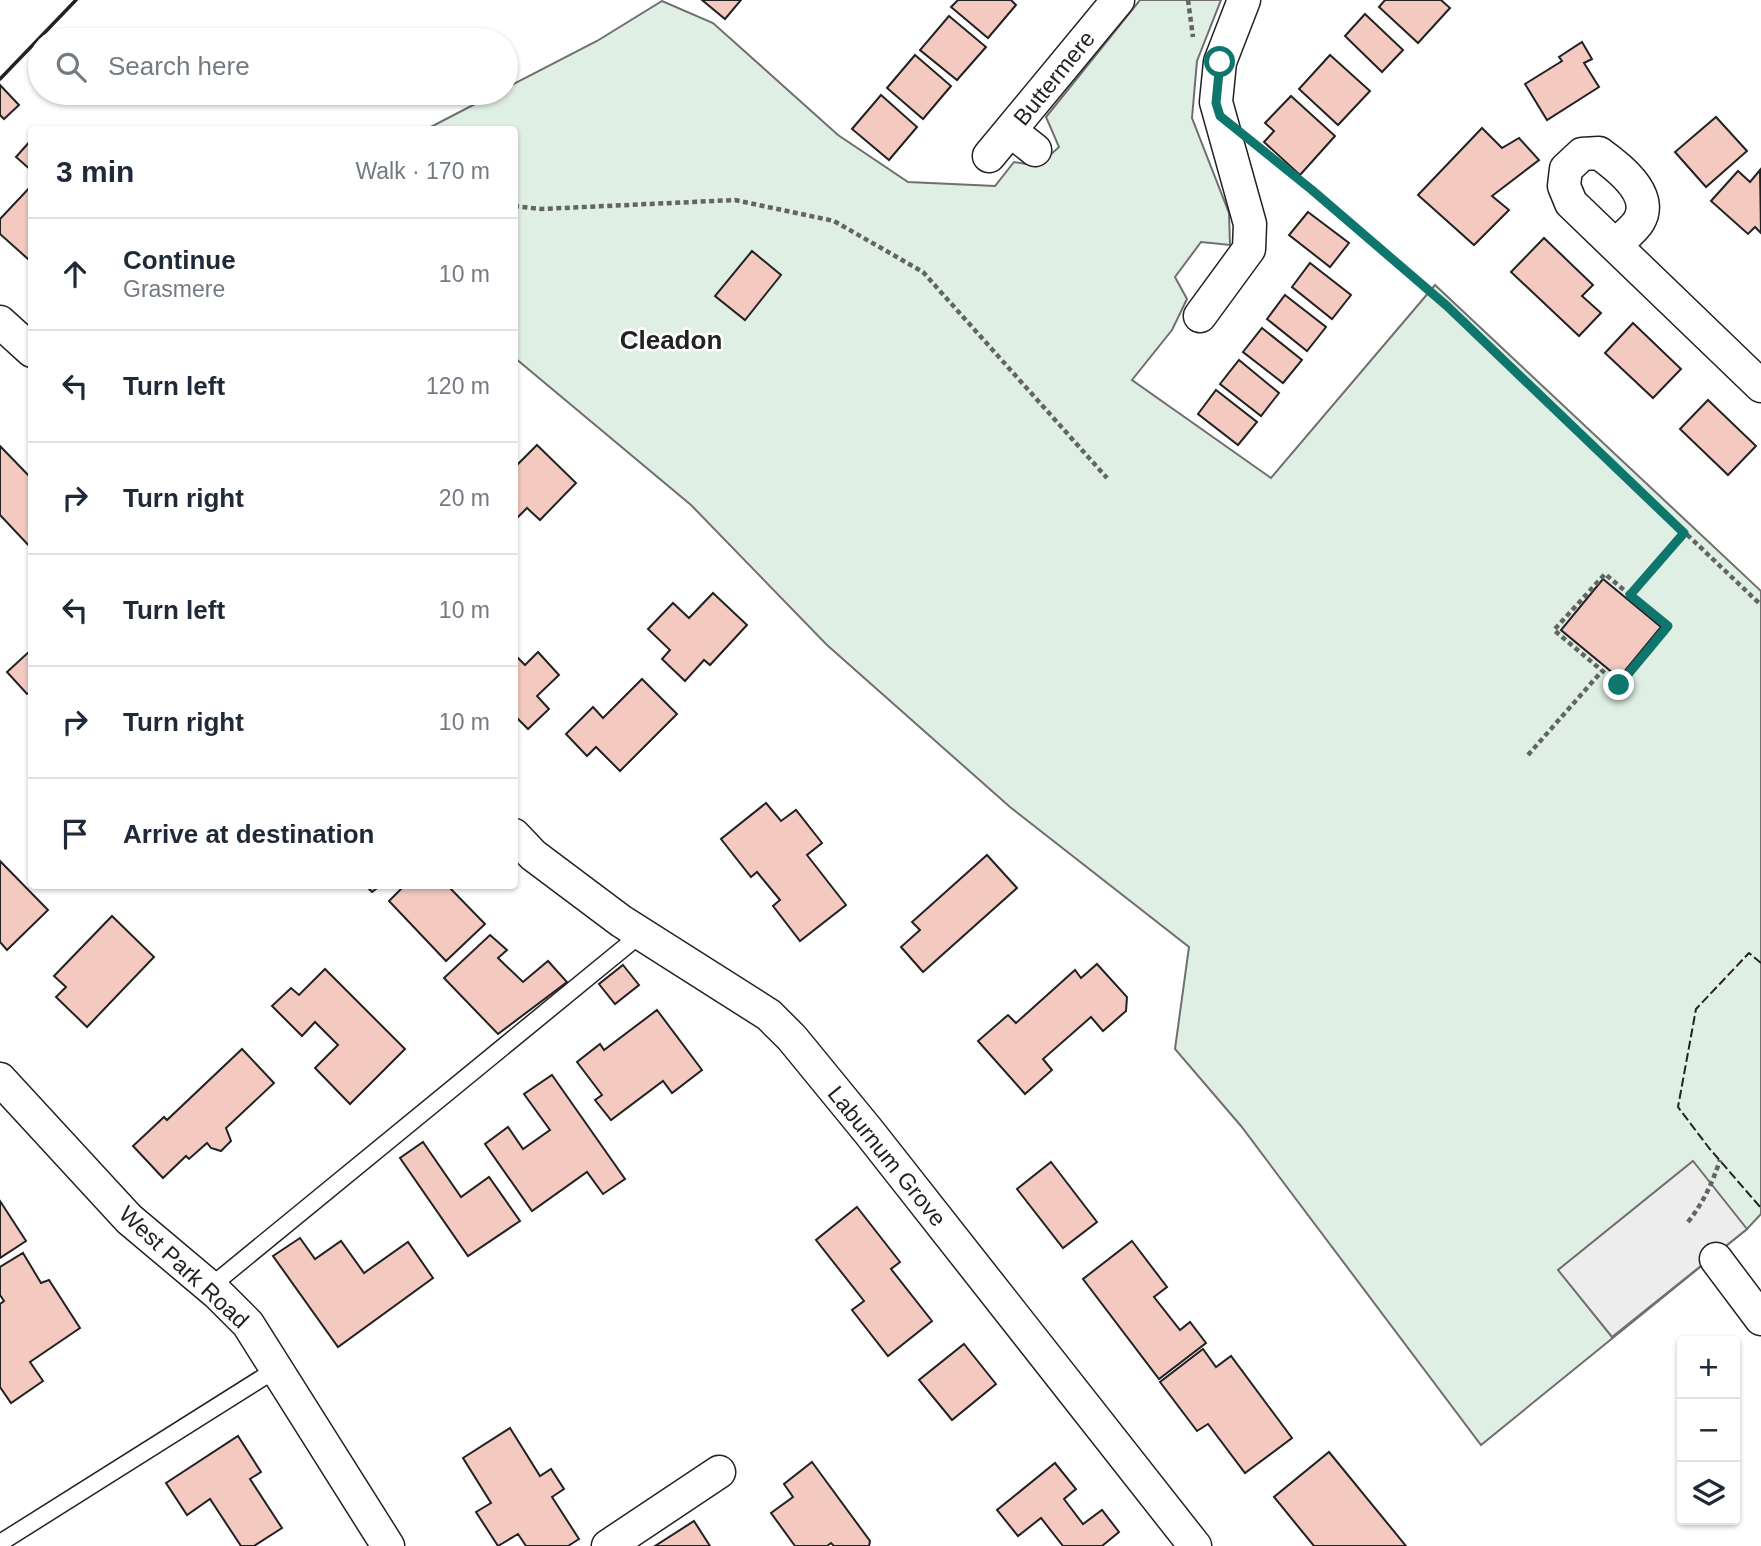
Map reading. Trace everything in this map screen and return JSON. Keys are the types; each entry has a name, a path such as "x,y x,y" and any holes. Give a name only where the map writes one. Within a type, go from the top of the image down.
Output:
{"street":[{"name":"Buttermere","path":"989,156 1118,0"},
{"path":"1200,316 1209,281 1249,249 1250,224 1216,103 1220,62 1244,0"},
{"path":"1011,131 1035,150"},
{"path":"1615,245 1761,386"},
{"path":"0,322 28,347"},
{"name":"Laburnum Grove","path":"518,839 533,855 641,934 769,1015 792,1038 1195,1546"},
{"name":"West Park Road","path":"0,1079 130,1219 210,1287 248,1324 388,1546"},
{"path":"1716,1259 1761,1319"},
{"path":"608,1546 719,1472"}],"lane":[{"path":"210,1287 641,934"},
{"path":"0,1543 278,1368"}],"path":[{"path":"1261,149 1447,306 1761,605"},
{"path":"518,206 541,209 735,200 834,221 923,272 1107,478"},
{"path":"1630,595 1684,533"},
{"path":"1605,574 1630,595 1668,626 1619,685 1554,631 1605,574"},
{"path":"1528,755 1602,671"},
{"path":"1688,1222 1701,1205 1720,1160"}],"green space":[{"path":"1140,0 1221,0 1197,61 1192,118 1229,213 1230,245 1201,242 1175,277 1187,299 1172,330 1132,380 1271,478 1435,285 1761,591 1761,1214 1747,1229 1481,1445 1241,1126 1175,1049 1189,947 1010,807 827,645 691,505 518,361 518,126 433,126 473,105 518,105 518,82 597,41 662,1 713,23 838,135 908,182 995,186 1014,162 1038,166 1059,147 1046,117"}],"shaded area":[{"path":"1693,1161 1747,1229 1612,1337 1558,1270"}],"building":[{"path":"702,0 741,0 725,19"},
{"path":"958,0 1011,0 1016,5 988,38 951,7"},
{"path":"1385,0 1441,0 1450,8 1418,43 1379,7"},
{"path":"1365,14 1403,50 1382,72 1345,36"},
{"path":"949,16 986,47 957,80 920,50"},
{"path":"1582,42 1592,59 1584,63 1599,87 1547,120 1525,84 1562,61 1559,57"},
{"path":"915,55 951,86 923,119 887,88"},
{"path":"1330,55 1370,91 1338,125 1299,89"},
{"path":"0,85 19,105 4,119 0,115"},
{"path":"881,95 917,127 889,160 852,129"},
{"path":"1291,96 1335,136 1300,175 1264,142 1274,131 1265,123"},
{"path":"1716,117 1747,151 1706,187 1675,152"},
{"path":"1482,128 1502,148 1519,138 1539,160 1492,196 1509,210 1474,245 1418,195"},
{"path":"28,144 28,168 16,157"},
{"path":"1760,170 1761,233 1755,227 1748,234 1711,201 1738,171 1750,182"},
{"path":"28,189 28,259 0,234 0,219"},
{"path":"1308,212 1349,243 1330,267 1289,235"},
{"path":"1544,238 1593,285 1582,296 1601,313 1579,336 1511,272"},
{"path":"752,251 781,275 745,320 715,296"},
{"path":"1310,263 1351,295 1332,319 1292,287"},
{"path":"1285,295 1326,327 1307,351 1267,319"},
{"path":"1633,323 1681,369 1653,398 1605,353"},
{"path":"1262,328 1302,360 1283,383 1243,352"},
{"path":"1239,360 1279,393 1261,416 1220,384"},
{"path":"1216,390 1257,422 1238,445 1198,414"},
{"path":"1708,400 1756,446 1728,475 1680,429"},
{"path":"537,445 576,483 540,520 527,508 518,517 518,464"},
{"path":"0,446 28,475 28,545 0,515"},
{"path":"1603,579 1661,627 1619,678 1561,630"},
{"path":"713,593 747,625 710,665 704,660 685,681 662,659 670,650 648,629 673,603 689,618"},
{"path":"538,652 559,675 537,696 549,709 528,729 518,719 518,658 525,665"},
{"path":"28,653 28,693 27,694 7,672"},
{"path":"642,679 677,714 620,771 596,747 587,756 566,734 593,707 603,718"},
{"path":"766,803 781,821 796,810 822,843 807,855 846,905 800,941 773,906 780,900 757,872 751,877 721,839"},
{"path":"987,855 1017,888 923,972 901,947 920,930 912,922"},
{"path":"0,861 48,910 7,950 0,942"},
{"path":"401,889 451,889 485,924 446,961 389,901"},
{"path":"112,916 154,957 87,1027 56,997 66,987 54,976"},
{"path":"490,935 507,950 498,958 523,982 548,961 567,982 498,1034 444,978"},
{"path":"1097,964 1127,997 1126,1011 1103,1031 1091,1017 1043,1059 1052,1070 1025,1094 978,1041 1008,1015 1016,1023 1075,970 1081,978"},
{"path":"623,965 639,985 615,1004 599,984"},
{"path":"325,969 405,1049 350,1104 315,1068 338,1045 315,1022 302,1036 272,1006 291,988 299,995"},
{"path":"657,1010 702,1070 672,1093 663,1081 611,1120 595,1100 602,1095 577,1062 600,1044 604,1050"},
{"path":"242,1049 274,1083 226,1128 231,1141 221,1151 211,1148 207,1143 189,1159 186,1156 163,1178 133,1146 164,1117 167,1120"},
{"path":"552,1075 625,1179 603,1194 587,1172 532,1211 485,1144 508,1127 523,1149 550,1130 524,1094"},
{"path":"423,1142 461,1197 489,1177 520,1221 468,1256 400,1158"},
{"path":"1051,1162 1097,1222 1063,1248 1017,1189"},
{"path":"0,1201 26,1241 0,1258"},
{"path":"857,1207 900,1262 891,1269 932,1321 888,1356 852,1310 864,1301 816,1240"},
{"path":"300,1238 315,1259 341,1241 364,1273 408,1242 433,1278 338,1347 273,1256"},
{"path":"1132,1241 1167,1287 1154,1297 1180,1330 1190,1322 1206,1343 1159,1379 1083,1279"},
{"path":"23,1253 41,1283 49,1280 80,1328 30,1362 43,1381 11,1403 0,1387 0,1304 4,1301 0,1295 0,1267"},
{"path":"964,1344 996,1384 952,1420 919,1380"},
{"path":"1203,1349 1216,1367 1231,1356 1292,1438 1245,1473 1208,1424 1197,1431 1160,1382"},
{"path":"510,1428 540,1476 551,1469 564,1489 552,1497 579,1539 568,1546 526,1546 518,1534 498,1546 476,1512 491,1503 463,1458"},
{"path":"238,1436 261,1472 250,1479 282,1528 254,1546 241,1546 210,1499 187,1515 166,1483"},
{"path":"1329,1452 1406,1546 1314,1546 1274,1497"},
{"path":"812,1462 870,1541 869,1546 834,1546 831,1543 827,1546 795,1546 771,1513 793,1497 784,1484"},
{"path":"1055,1463 1076,1489 1064,1499 1083,1524 1102,1510 1119,1532 1102,1546 1063,1546 1041,1518 1018,1536 997,1510"},
{"path":"694,1521 710,1546 655,1546"}],"fence":[{"path":"1761,963 1749,953 1696,1009 1678,1107 1761,1208"}],"wall":[{"path":"49,28 76,0"},
{"path":"0,79 28,50"}],"district":[{"name":"Cleadon","path":"671,340"}],"route":[{"path":"1220,62 1216,103 1220,116 1312,190 1447,306 1684,533 1630,595 1668,626 1619,685"}]}
